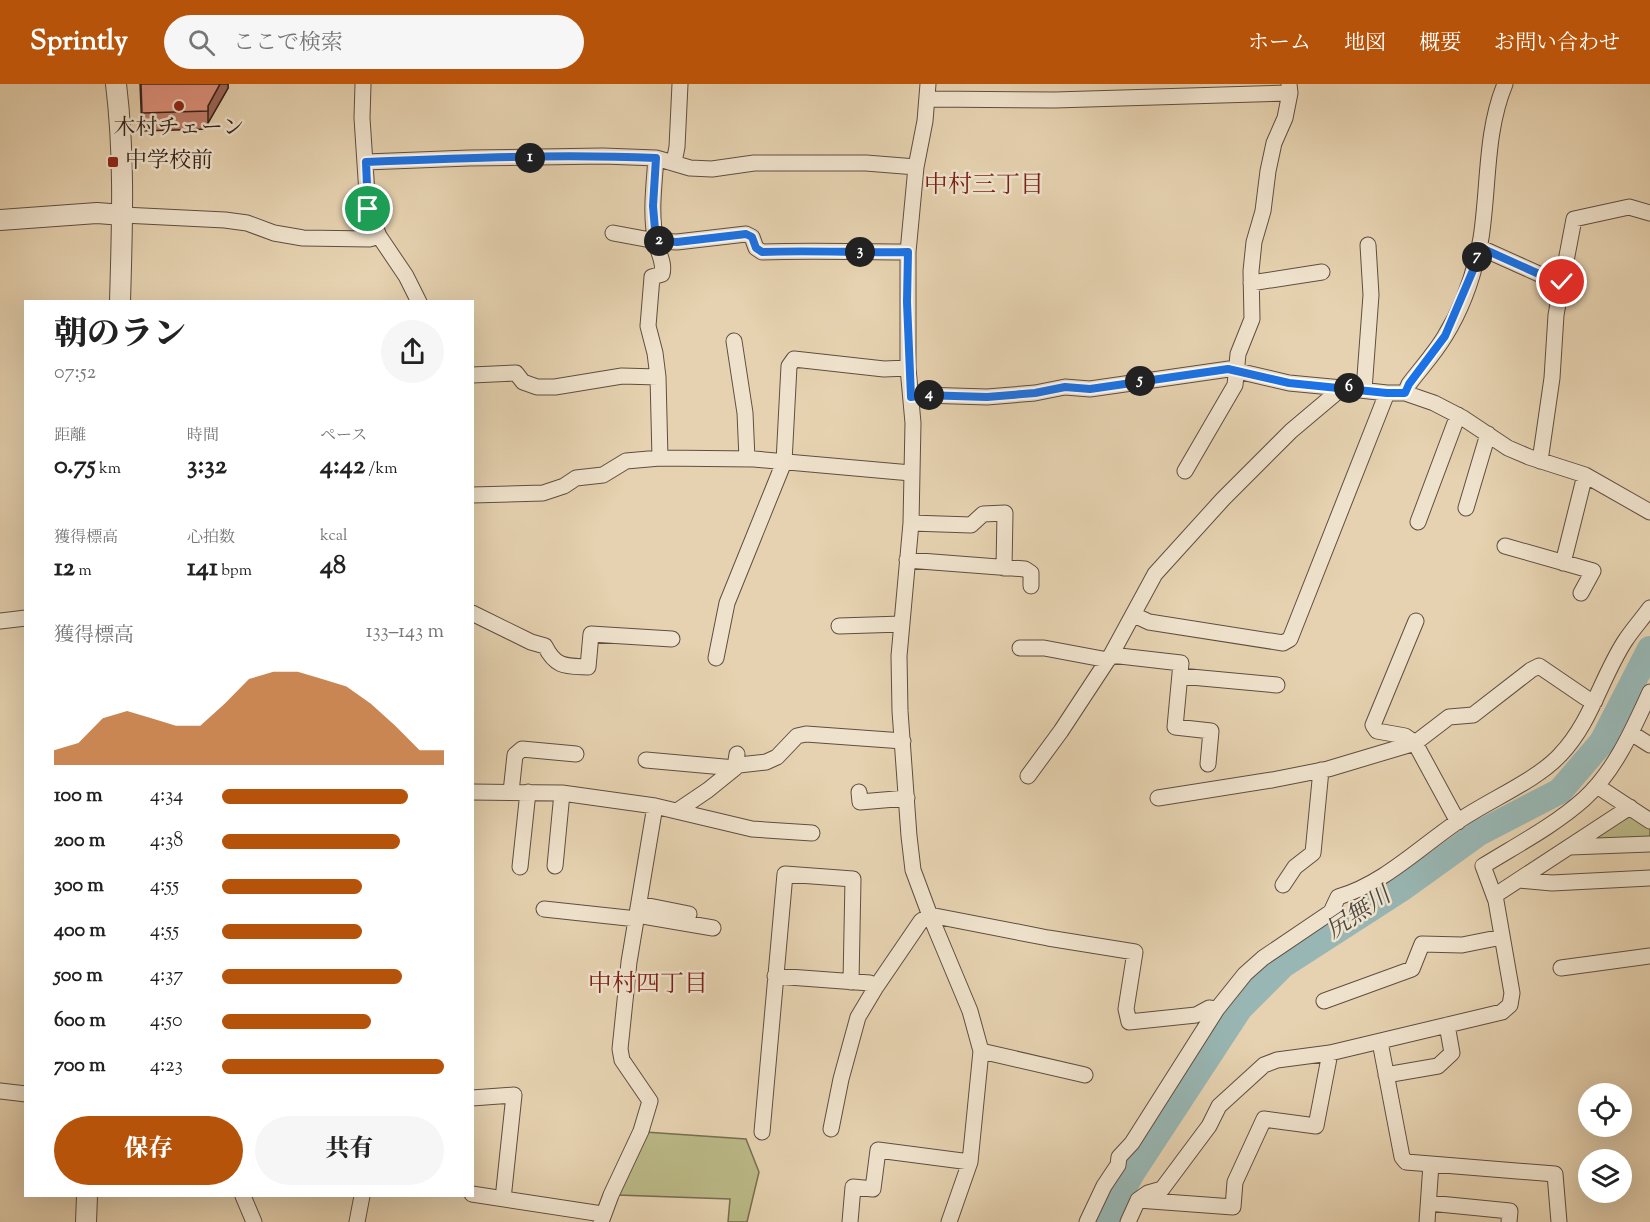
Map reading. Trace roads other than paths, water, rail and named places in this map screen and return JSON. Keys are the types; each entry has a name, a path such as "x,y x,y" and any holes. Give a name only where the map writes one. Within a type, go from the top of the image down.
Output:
{"street":[{"path":"116,84 122,149 123,215 120,300"},
{"path":"363,84 362,118 368,209 379,236 406,276 417,300"},
{"path":"674,162 677,147 680,84"},
{"path":"1405,393 1409,384 1445,336 1474,268 1479,247 1494,121 1505,84"},
{"path":"949,1222 970,1162 981,1051 970,1011 913,870 900,711 899,657 911,523 913,423 908,368 908,252 916,167 925,121 927,92 1055,100 1289,88 1285,118 1274,143 1263,211 1254,242 1251,283 1252,319 1238,354 1235,385 1185,471"},
{"path":"366,162 603,156 656,158 690,168 712,169 754,164 866,163 916,167"},
{"path":"656,158 653,206 656,241 664,268 662,274 652,277 648,326 656,353 660,458"},
{"path":"1540,460 1552,378 1556,315 1574,219 1629,207 1650,213"},
{"path":"0,220 98,213 225,220 303,237 370,239 379,236"},
{"path":"613,233 656,241 677,242 746,234 752,237 756,248 762,252 820,250 908,252"},
{"path":"1364,390 1375,341 1371,294 1377,268 1368,245"},
{"path":"1479,247 1562,282"},
{"path":"1251,283 1322,272"},
{"path":"734,341 745,413 747,459"},
{"path":"717,658 727,603 784,462 789,366 794,359 884,369 908,368"},
{"path":"911,397 922,395 987,397 1035,393 1065,387 1090,389 1228,369 1289,383 1405,393 1458,415 1508,448 1585,475 1646,510 1650,493"},
{"path":"474,375 516,373 523,382 537,387 555,387 621,376 658,376"},
{"path":"1028,776 1110,657 1155,574 1223,499 1291,431 1342,388"},
{"path":"1134,615 1149,622 1283,643 1290,639 1387,393"},
{"path":"1418,522 1437,492 1458,415"},
{"path":"1466,508 1488,434"},
{"path":"474,495 543,492 564,486 576,478 603,474 626,461 660,458 747,459 911,473"},
{"path":"1563,563 1585,475"},
{"path":"911,523 971,525 983,514 1005,513 1004,568"},
{"path":"1505,546 1593,572 1581,593"},
{"path":"908,560 1025,569 1031,573 1030,586"},
{"path":"1088,1222 1104,1186 1118,1165 1119,1157 1132,1143 1217,1009 1245,974 1263,958 1331,912 1338,897 1358,891 1458,822 1538,773 1560,756 1582,726 1625,641 1650,608"},
{"path":"474,614 531,642 545,646 551,658 565,666 588,667 591,634 672,639"},
{"path":"0,621 24,618"},
{"path":"1416,621 1373,725 1377,731 1405,736 1415,743 1458,822"},
{"path":"839,626 902,624"},
{"path":"1020,648 1044,648 1181,663 1175,727 1211,731 1208,764"},
{"path":"1158,798 1321,770 1415,743 1449,717 1473,715 1539,666 1586,698 1595,701"},
{"path":"1180,676 1276,685"},
{"path":"1128,1222 1138,1200 1148,1193 1162,1189 1209,1126 1219,1106 1264,1065 1277,1060 1330,1053 1380,1042 1502,1011 1510,1005 1512,993 1502,937 1494,896 1483,866 1560,817 1597,786 1631,733 1650,692"},
{"path":"1631,733 1650,745"},
{"path":"646,760 736,761 739,765 766,762 777,757 797,736 806,734 903,741"},
{"path":"511,792 515,755 522,749 576,754"},
{"path":"676,811 708,790 736,761"},
{"path":"1283,885 1294,867 1313,853 1321,770"},
{"path":"1597,786 1650,821"},
{"path":"474,792 562,793 655,806 752,829 812,833"},
{"path":"520,867 528,792"},
{"path":"859,792 860,802 907,798"},
{"path":"555,866 562,793"},
{"path":"474,1194 601,1218 641,1131 650,1101 622,1060 620,1049 629,962 655,806"},
{"path":"1494,896 1630,807"},
{"path":"1570,847 1650,844"},
{"path":"762,1132 784,874 853,879 851,982"},
{"path":"1519,880 1552,883 1650,878"},
{"path":"544,909 638,913 714,923"},
{"path":"831,1129 841,1079 858,1017 921,921 930,915 1135,952 1126,1009 1129,1022 1196,1015 1209,1008 1217,1009"},
{"path":"1324,1001 1412,969 1422,944 1462,945 1502,937"},
{"path":"1561,968 1650,956"},
{"path":"775,976 870,983 876,987"},
{"path":"1386,1075 1438,1066 1452,1053 1447,1025"},
{"path":"1380,1042 1401,1157 1406,1162 1555,1174 1559,1222"},
{"path":"981,1051 1085,1075"},
{"path":"1138,1200 1233,1207 1235,1182 1264,1119 1316,1126 1330,1053"},
{"path":"0,1091 24,1094"},
{"path":"474,1098 514,1095 503,1198"},
{"path":"850,1222 853,1187 873,1189 878,1150 970,1162"},
{"path":"1427,1222 1431,1164"},
{"path":"86,1222 87,1197"},
{"path":"243,1197 254,1222"},
{"path":"357,1222 362,1197"},
{"path":"1429,1203 1510,1211 1509,1222"}],"waterway":[{"name":"尻無川","path":"1108,1222 1113,1207 1132,1173 1240,1008 1283,965 1404,887 1479,833 1560,791 1602,742 1650,649"}],"place":[{"name":"木村チェーン","path":"179,106"},
{"name":"中学校前","path":"113,162"}],"district":[{"name":"中村三丁目","path":"984,186"},
{"name":"中村四丁目","path":"648,985"}]}
